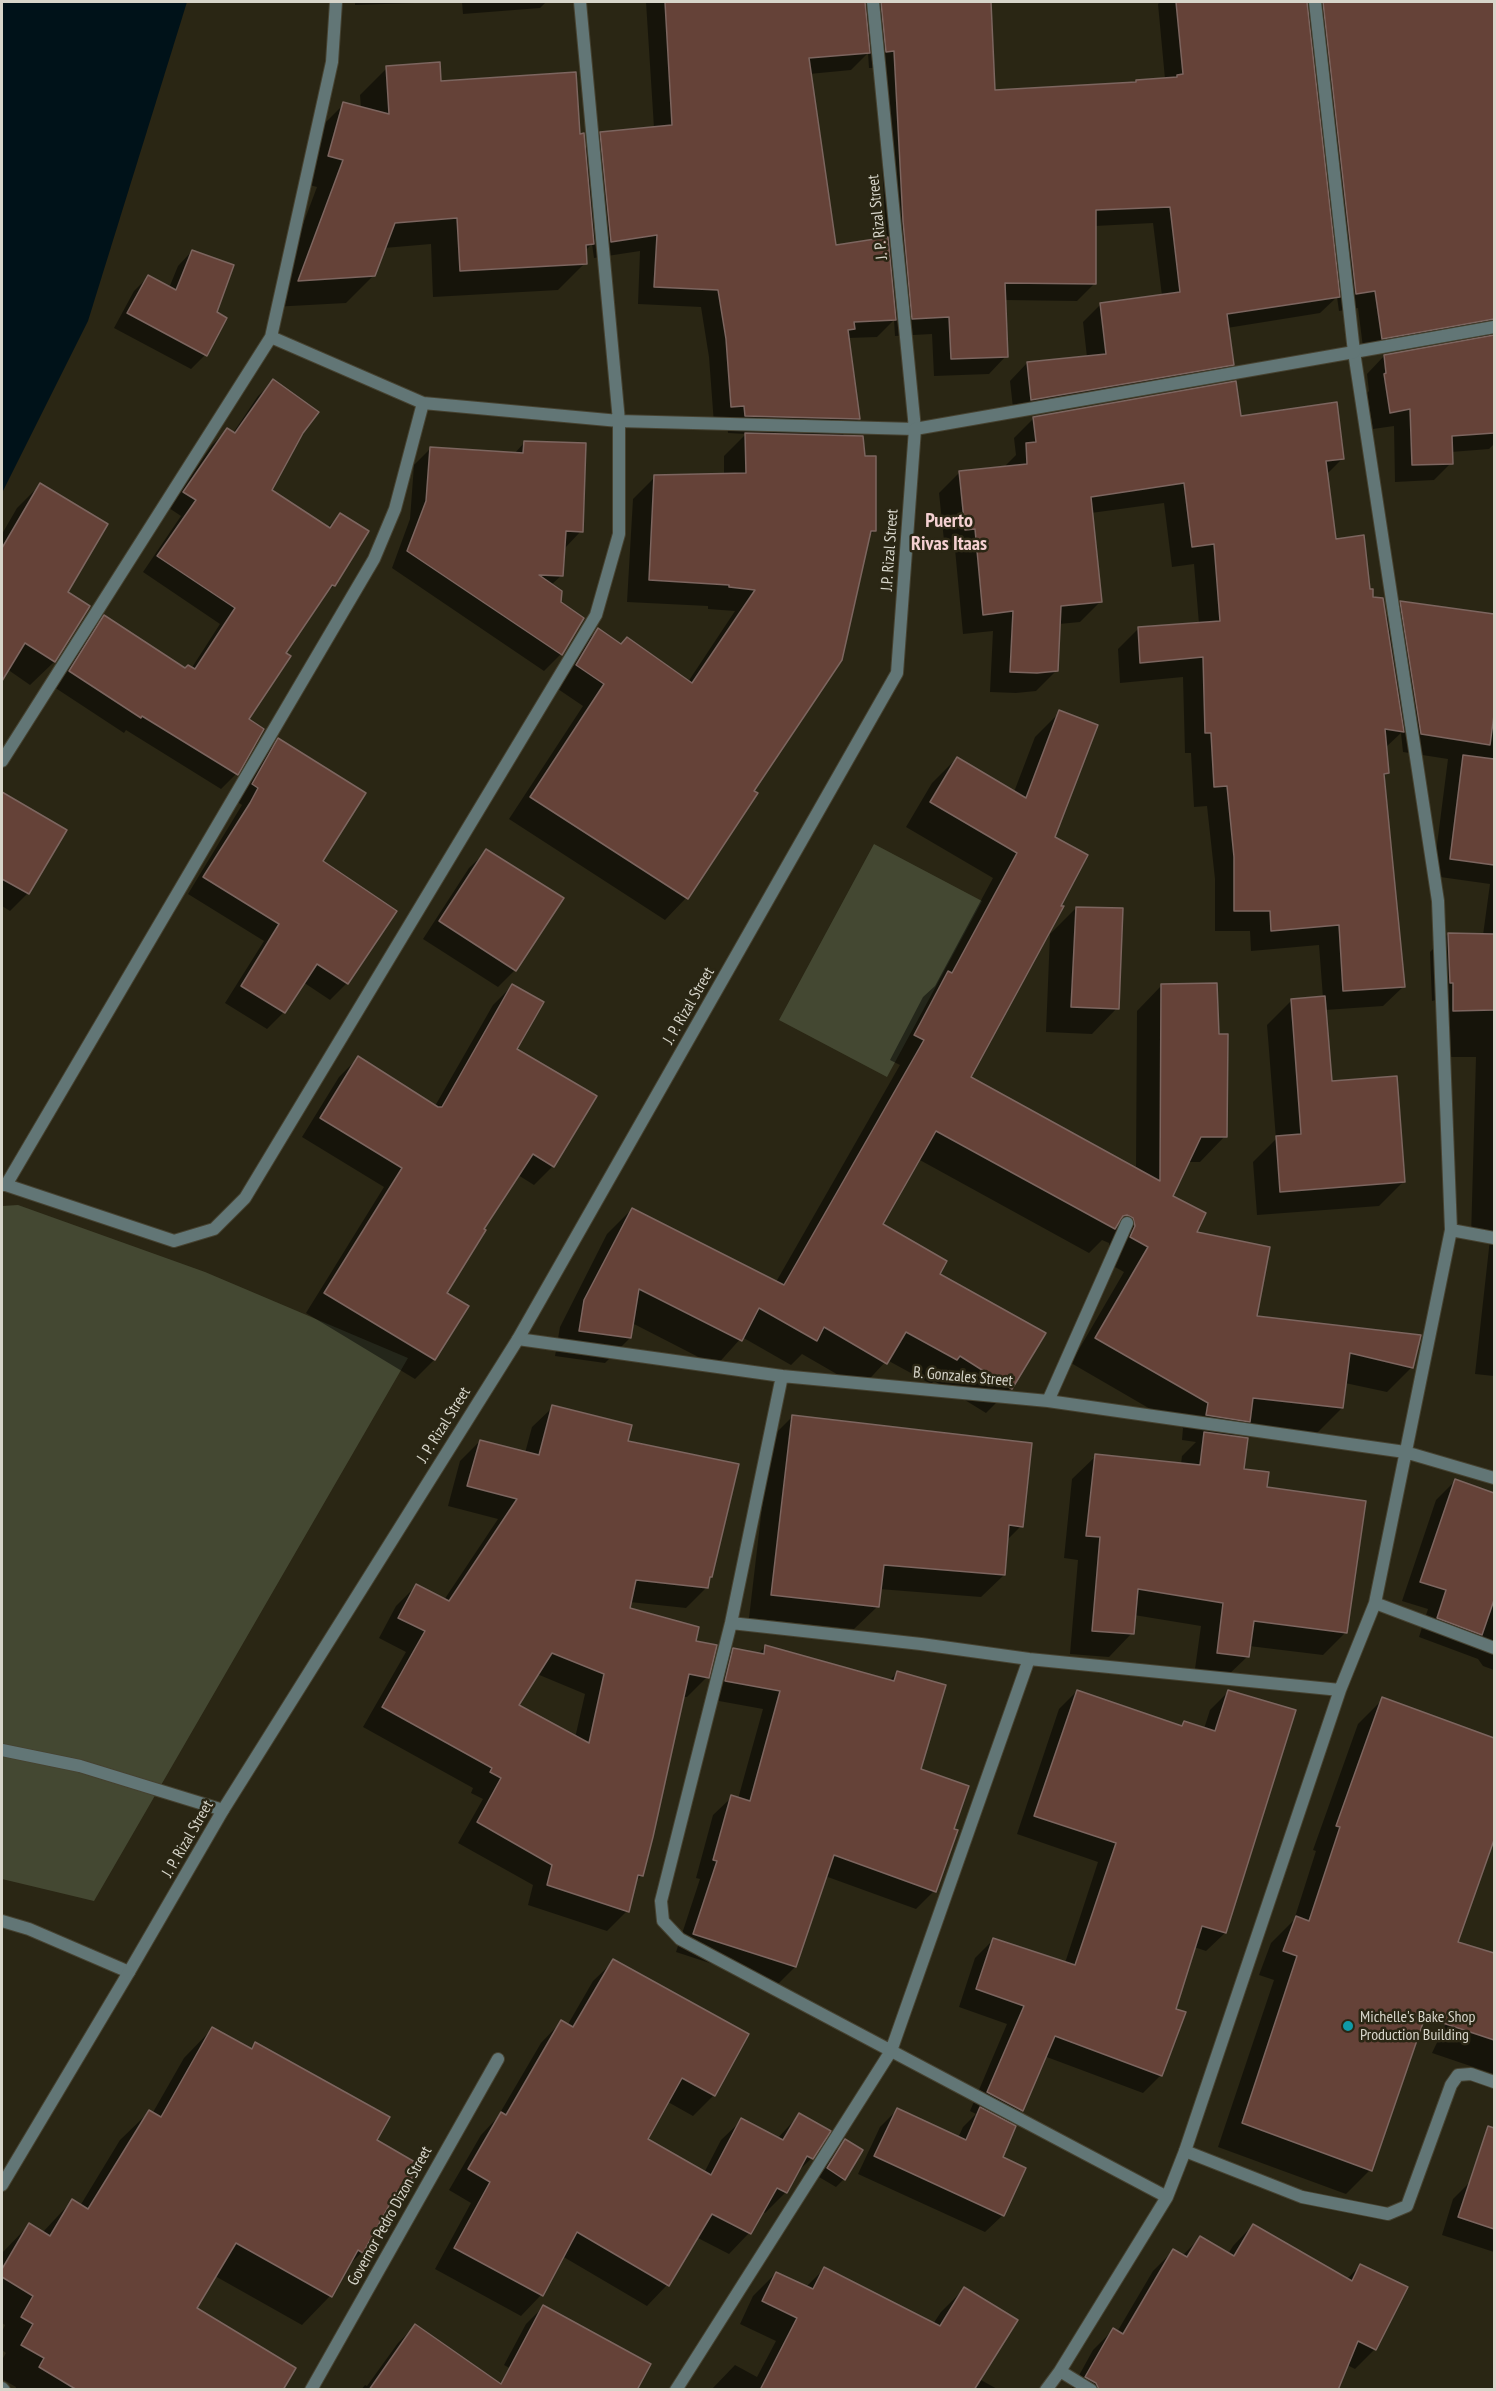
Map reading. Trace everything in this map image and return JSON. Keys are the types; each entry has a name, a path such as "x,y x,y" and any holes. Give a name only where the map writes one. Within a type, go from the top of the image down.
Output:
{"street":[{"path":"2,761 271,337 332,62 336,2"},
{"path":"423,403 395,509 374,560 4,1185 174,1240 214,1229 245,1198 596,615 619,534 619,421 580,2"},
{"name":"J. P. Rizal Street","path":"873,2 915,429"},
{"path":"1046,2390 1167,2197 1185,2151 1340,1690 1375,1603 1451,1230 1438,901 1354,351 1315,2"},
{"path":"271,337 423,403 619,421 915,429 1494,327"},
{"name":"J.P. Rizal Street","path":"897,673 915,429"},
{"name":"J. P. Rizal Street","path":"2,2185 223,1810 518,1339 897,673"},
{"path":"1048,1401 1127,1223"},
{"path":"1451,1230 1494,1238"},
{"name":"B. Gonzales Street","path":"518,1339 782,1376 1048,1401 1405,1452 1494,1478"},
{"path":"782,1376 730,1623 661,1901 663,1921 680,1939 1167,2197"},
{"path":"1375,1603 1494,1648"},
{"path":"730,1623 921,1644 1029,1659 1340,1690"},
{"path":"676,2390 891,2051 1029,1659"},
{"path":"2,1750 80,1766 223,1810"},
{"path":"2,1922 29,1929 129,1972"},
{"name":"Governor Pedro Dizon Street","path":"311,2390 498,2059"},
{"path":"1185,2151 1302,2197 1388,2214 1407,2206 1451,2085 1458,2075 1471,2074 1494,2082"},
{"path":"1060,2371 1091,2390"}],"green space":[{"path":"874,844 982,901 887,1077 779,1020"},
{"path":"18,1205 205,1272 408,1358 94,1901 2,1879 2,1206"}],"shaded area":[{"path":"2,2 187,2 88,321 2,493"}],"building":[{"path":"665,2 865,2 870,53 809,58 836,245 888,237 896,320 854,322 855,329 848,330 860,419 745,416 744,406 731,407 726,339 718,290 654,287 657,235 611,242 600,132 672,125"},
{"path":"881,2 991,2 995,90 1136,82 1136,80 1177,77 1183,74 1176,2 1307,2 1340,297 1227,314 1234,365 1031,400 1027,362 1106,354 1100,303 1180,292 1170,207 1096,210 1096,284 1005,283 1008,357 951,359 949,317 912,319 903,221 894,51 886,52"},
{"path":"1323,2 1494,2 1494,319 1382,339 1375,291 1356,294"},
{"path":"440,62 441,81 576,72 580,134 584,133 594,244 586,245 587,264 460,271 457,218 395,223 375,276 298,281 343,160 328,156 343,102 389,114 386,66"},
{"path":"192,250 234,265 217,312 227,318 207,356 127,313 148,275 176,290"},
{"path":"1494,335 1494,433 1452,436 1453,464 1412,465 1410,409 1390,413 1384,374 1386,373 1384,355"},
{"path":"273,379 319,412 303,433 272,490 330,528 340,513 369,531 335,586 332,585 286,653 291,656 249,719 264,729 238,775 142,716 141,718 69,671 104,615 185,668 188,665 195,669 235,608 157,556 196,500 183,492 227,428 235,433"},
{"path":"1236,381 1241,416 1337,402 1344,459 1326,461 1336,539 1364,535 1370,589 1373,589 1373,597 1383,598 1404,732 1385,729 1389,773 1384,774 1405,987 1343,991 1339,925 1271,931 1270,911 1234,911 1234,857 1227,786 1214,787 1211,733 1205,733 1203,657 1140,663 1138,627 1220,621 1214,544 1192,547 1184,483 1091,497 1102,602 1061,606 1058,671 1010,672 1013,611 983,615 975,529 965,530 959,471 1027,464 1026,443 1036,442 1033,417"},
{"path":"745,433 863,436 865,456 876,456 876,531 871,531 842,660 754,791 758,793 688,899 530,797 604,684 576,665 598,628 621,644 627,637 692,683 755,590 729,587 729,585 649,580 654,475 746,473"},
{"path":"524,441 586,443 583,532 566,531 563,576 539,575 562,591 561,602 584,618 562,655 407,551 426,501 430,447 523,453"},
{"path":"40,483 108,524 68,592 90,606 55,662 25,643 2,681 2,548"},
{"path":"1400,601 1494,614 1494,715 1490,745 1421,734"},
{"path":"1059,710 1098,725 1055,837 1088,855 1061,906 1064,906 971,1077 1160,1181 1161,984 1217,983 1219,1034 1228,1034 1227,1137 1201,1137 1173,1196 1206,1213 1197,1232 1270,1247 1257,1316 1421,1335 1413,1368 1350,1353 1343,1408 1253,1398 1250,1422 1206,1415 1208,1403 1095,1338 1148,1247 1130,1237 1135,1226 1133,1218 1123,1216 1115,1229 936,1131 883,1224 947,1261 940,1274 1046,1333 1012,1389 960,1356 957,1360 906,1332 887,1364 824,1327 817,1341 759,1308 742,1341 639,1289 631,1338 579,1331 584,1300 632,1208 784,1285 924,1040 914,1035 948,971 952,973 1017,853 930,802 957,757 1026,798"},
{"path":"278,738 366,793 323,861 397,911 348,984 317,964 285,1013 241,986 279,924 203,877 250,803 258,788 252,784"},
{"path":"1463,755 1494,759 1494,865 1450,859"},
{"path":"2,792 67,830 29,894 2,879"},
{"path":"486,849 564,898 516,971 439,921"},
{"path":"1076,907 1123,908 1119,1009 1071,1007"},
{"path":"1448,933 1494,934 1494,1010 1453,1011"},
{"path":"512,984 544,1002 517,1049 597,1096 554,1167 533,1154 484,1229 486,1230 447,1293 469,1306 435,1360 324,1293 402,1168 320,1118 358,1056 438,1107 442,1107"},
{"path":"1325,996 1332,1081 1397,1076 1405,1182 1280,1192 1276,1136 1301,1134 1291,999"},
{"path":"552,1405 632,1425 628,1441 739,1464 708,1588 636,1580 630,1608 699,1627 696,1641 717,1645 709,1678 689,1674 653,1837 643,1876 638,1875 629,1912 547,1885 552,1865 477,1822 501,1778 490,1772 492,1768 382,1707 425,1631 398,1618 416,1584 449,1601 517,1499 467,1486 480,1440 539,1455","holes":["552,1653 604,1674 589,1743 519,1705"]},
{"path":"792,1415 1032,1443 1023,1527 1009,1525 1005,1575 884,1565 879,1607 771,1595"},
{"path":"1204,1432 1248,1438 1244,1469 1269,1472 1267,1487 1366,1501 1347,1633 1254,1621 1249,1657 1217,1653 1223,1603 1138,1589 1134,1634 1092,1631 1100,1537 1086,1536 1095,1454 1200,1465"},
{"path":"1455,1479 1494,1493 1494,1600 1482,1635 1437,1618 1446,1590 1420,1582"},
{"path":"765,1645 894,1681 897,1671 946,1685 921,1769 969,1786 954,1829 958,1830 936,1892 834,1855 796,1967 693,1934 717,1861 713,1860 731,1795 750,1801 780,1691 725,1681 733,1648 764,1654"},
{"path":"1077,1690 1182,1726 1184,1721 1215,1731 1228,1690 1296,1710 1226,1933 1202,1926 1176,2009 1186,2012 1162,2076 1055,2036 1023,2111 987,2092 1024,2006 976,1989 993,1938 1075,1965 1116,1843 1034,1816"},
{"path":"1382,1697 1494,1738 1494,1840 1458,1942 1494,1953 1494,2040 1425,2017 1372,2171 1242,2123 1297,1956 1283,1951 1296,1916 1309,1921 1340,1827 1336,1826"},
{"path":"613,1959 749,2034 715,2096 682,2078 648,2139 711,2175 741,2118 783,2140 799,2113 831,2131 813,2159 807,2156 787,2193 777,2188 751,2234 712,2214 669,2286 577,2232 543,2296 454,2248 490,2182 468,2169 501,2112 506,2115 561,2020 573,2027"},
{"path":"212,2027 252,2049 255,2042 390,2117 377,2140 420,2165 402,2194 397,2191 363,2253 358,2250 332,2297 236,2243 197,2308 296,2368 283,2390 77,2390 39,2367 44,2358 21,2345 33,2324 21,2317 33,2296 2,2277 2,2269 29,2223 50,2236 72,2199 88,2209 149,2110 161,2117"},
{"path":"980,2107 1016,2126 1003,2157 1026,2168 1004,2216 874,2156 897,2108 966,2140"},
{"path":"1488,2126 1494,2128 1494,2229 1458,2217"},
{"path":"845,2139 863,2150 845,2180 827,2168"},
{"path":"1253,2224 1352,2281 1360,2264 1408,2287 1376,2350 1358,2341 1338,2390 1099,2390 1096,2383 1085,2377 1113,2328 1123,2334 1173,2249 1187,2257 1200,2236 1234,2256"},
{"path":"824,2267 940,2326 964,2287 1018,2320 974,2390 760,2390 797,2318 762,2301 776,2272 813,2289"},
{"path":"543,2305 651,2364 637,2390 369,2390 415,2324 501,2384"}],"place":[{"name":"Michelle's Bake Shop Production Building","path":"1348,2026"}],"district":[{"name":"Puerto Rivas Itaas","path":"949,532"}]}
